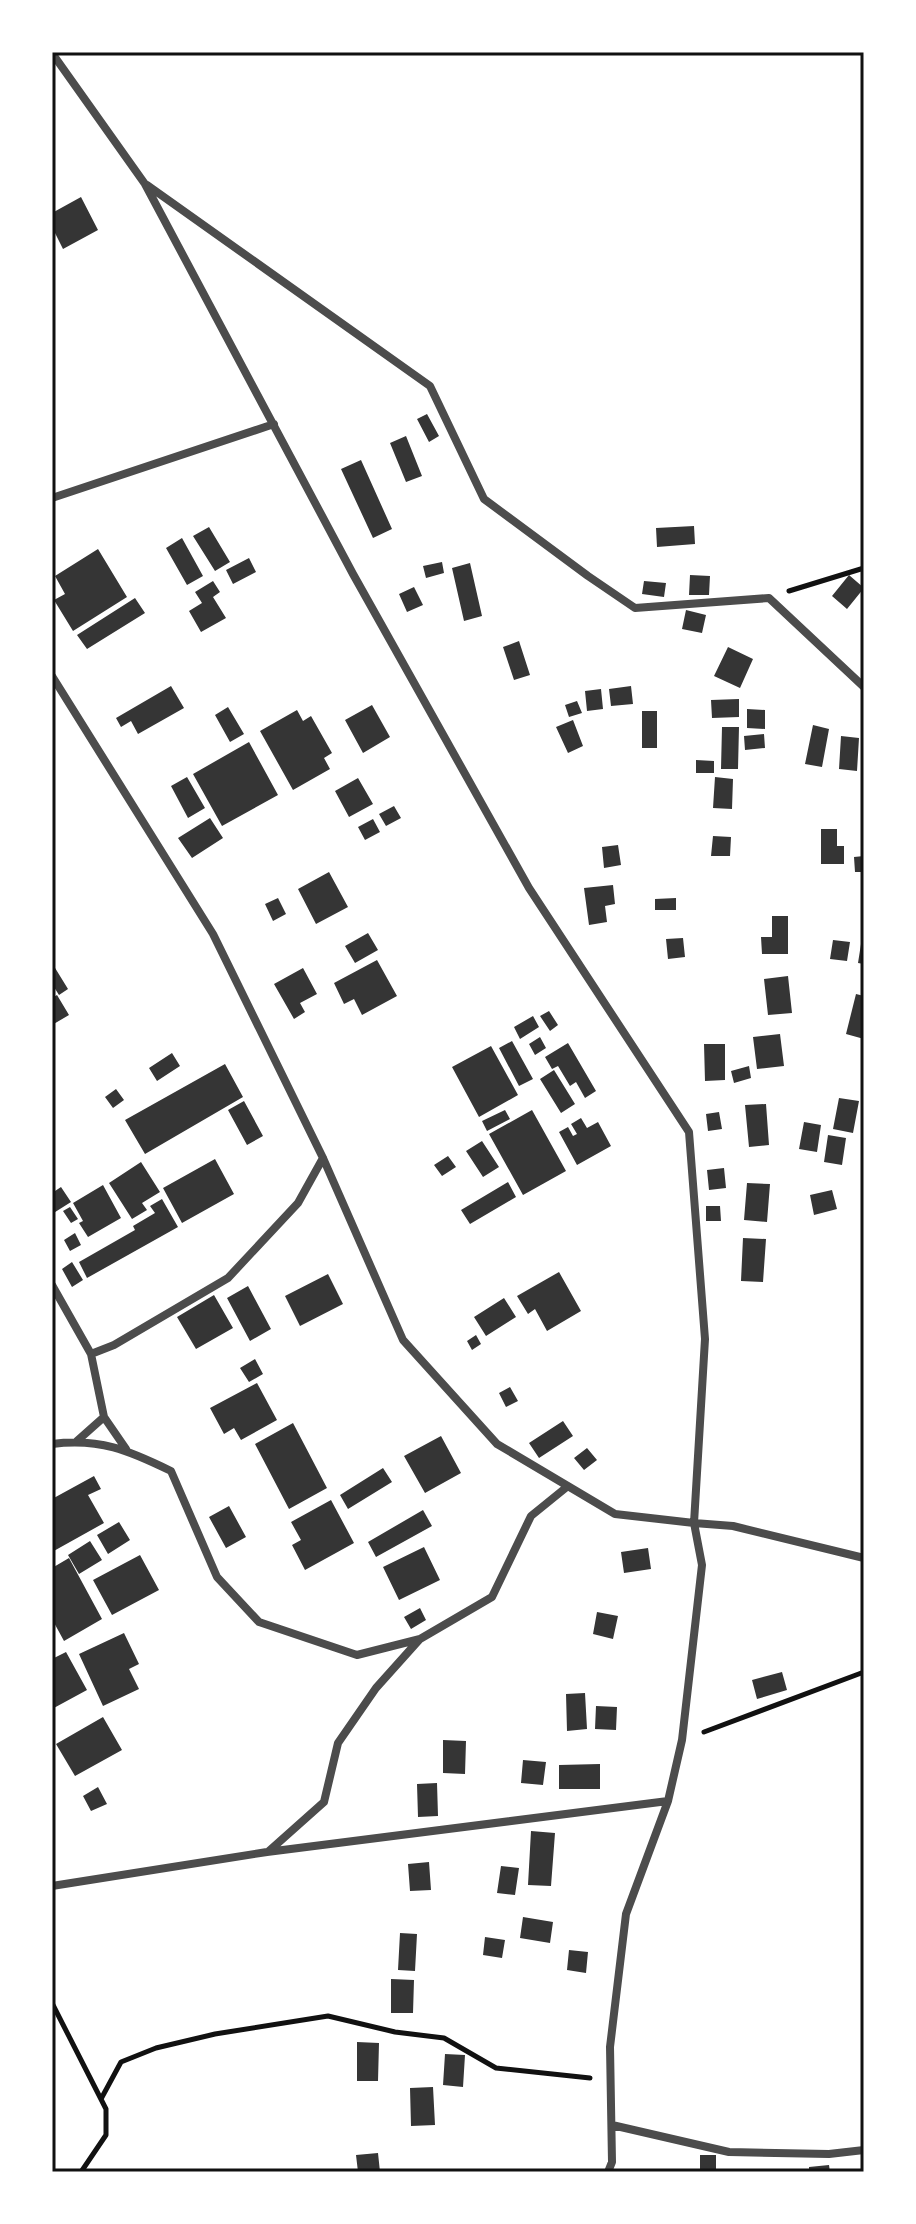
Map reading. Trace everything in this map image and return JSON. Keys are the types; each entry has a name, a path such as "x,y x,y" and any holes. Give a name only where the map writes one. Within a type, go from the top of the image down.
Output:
{"street":[{"path":"52,53 145,184 353,574 529,888 689,1132 705,1339 694,1523 702,1565 682,1740 668,1801 626,1914 610,2047 612,2162 608,2172"},
{"path":"145,184 430,386 484,499 588,576 635,608 769,598 864,687"},
{"path":"52,498 274,424"},
{"path":"52,676 213,934 323,1158 403,1340 497,1444 615,1514 733,1526 864,1558"},
{"path":"91,1354 114,1345 228,1278 298,1203 323,1158"},
{"path":"52,1285 91,1354 104,1417 126,1449"},
{"path":"77,1441 104,1417"},
{"path":"52,1444 77,1441 126,1449 171,1471 217,1577 259,1622 357,1655 420,1639 492,1597 531,1516 568,1486"},
{"path":"267,1852 324,1802 338,1743 376,1688 420,1639"},
{"path":"52,1886 267,1852 668,1801"},
{"path":"612,2125 729,2152 829,2154 864,2150"}],"path":[{"path":"769,598 864,568"},
{"path":"682,1740 864,1672"},
{"path":"52,2003 106,2109 106,2135 81,2172"},
{"path":"101,2099 121,2062 156,2048 215,2034 328,2016 395,2032 444,2038 496,2068 611,2081"}],"building":[{"path":"81,197 98,230 63,249 52,227 52,213"},
{"path":"427,414 439,436 429,442 417,419"},
{"path":"406,436 422,476 406,482 390,443"},
{"path":"361,460 392,529 373,538 341,469"},
{"path":"694,526 695,544 657,547 656,528"},
{"path":"209,527 230,562 215,571 193,536"},
{"path":"182,538 203,576 187,585 166,548"},
{"path":"98,549 127,597 73,631 54,600 65,594 55,576"},
{"path":"249,558 256,572 233,584 226,570"},
{"path":"442,562 444,573 426,578 423,566"},
{"path":"470,563 482,616 464,621 452,568"},
{"path":"690,575 710,576 709,595 689,595"},
{"path":"849,575 864,588 847,609 832,596"},
{"path":"213,581 220,592 213,597 226,618 201,632 189,611 202,603 195,592"},
{"path":"644,581 666,583 664,597 642,594"},
{"path":"414,587 423,605 407,612 399,594"},
{"path":"135,598 145,613 87,649 77,635"},
{"path":"686,610 706,615 702,633 682,629"},
{"path":"519,641 530,675 514,680 503,647"},
{"path":"728,647 753,659 740,688 714,676"},
{"path":"171,686 184,708 138,734 131,721 121,727 116,718"},
{"path":"631,686 633,704 611,706 609,689"},
{"path":"601,689 603,709 587,711 585,691"},
{"path":"739,699 739,717 712,718 711,700"},
{"path":"577,701 582,713 569,717 565,705"},
{"path":"372,705 390,737 363,753 345,720"},
{"path":"228,707 244,734 230,742 215,715"},
{"path":"747,709 765,710 765,729 747,728"},
{"path":"297,710 303,721 311,716 332,753 324,758 330,769 293,790 260,731"},
{"path":"642,711 657,711 657,748 642,748"},
{"path":"573,720 583,746 568,753 556,727"},
{"path":"813,725 829,729 822,767 805,764"},
{"path":"722,727 739,727 738,769 721,769"},
{"path":"764,734 765,748 745,750 744,736"},
{"path":"841,736 859,738 857,771 839,769"},
{"path":"249,742 278,795 222,826 193,774"},
{"path":"696,760 714,761 714,773 696,773"},
{"path":"187,777 205,808 188,818 171,786"},
{"path":"715,777 733,779 732,809 713,808"},
{"path":"358,778 373,804 349,817 335,791"},
{"path":"394,806 401,818 386,826 379,814"},
{"path":"210,818 223,838 192,858 178,838"},
{"path":"373,819 380,832 365,840 358,827"},
{"path":"821,829 837,829 837,846 844,846 844,864 821,864"},
{"path":"713,836 731,837 730,856 711,856"},
{"path":"618,845 621,865 604,868 602,847"},
{"path":"864,856 864,872 855,872 854,857"},
{"path":"329,872 348,907 316,924 298,889"},
{"path":"613,885 615,904 605,906 607,922 589,925 584,888"},
{"path":"278,898 286,914 273,921 265,904"},
{"path":"676,898 676,910 655,910 655,899"},
{"path":"772,916 788,916 788,954 762,954 761,937 772,937"},
{"path":"368,933 378,950 355,963 345,946"},
{"path":"683,938 685,957 668,959 666,939"},
{"path":"833,940 850,942 847,961 830,959"},
{"path":"861,944 864,944 864,964 858,963"},
{"path":"377,960 397,996 362,1015 354,999 344,1004 334,983"},
{"path":"52,963 68,989 59,995 52,984"},
{"path":"303,968 317,994 300,1003 305,1012 294,1019 274,984"},
{"path":"788,976 792,1013 768,1015 764,979"},
{"path":"856,994 864,996 864,1039 846,1034"},
{"path":"57,995 69,1015 52,1025 52,998"},
{"path":"549,1011 558,1025 550,1031 540,1016"},
{"path":"533,1016 539,1027 520,1039 514,1027"},
{"path":"780,1034 784,1066 757,1069 753,1037"},
{"path":"540,1037 546,1048 535,1055 529,1044"},
{"path":"512,1041 533,1079 519,1086 499,1048"},
{"path":"568,1043 596,1091 585,1098 576,1082 570,1086 558,1066 552,1069 545,1057"},
{"path":"704,1044 725,1044 725,1080 705,1081"},
{"path":"491,1046 518,1095 479,1117 452,1067"},
{"path":"172,1053 180,1066 157,1081 149,1068"},
{"path":"225,1064 243,1097 145,1154 125,1120"},
{"path":"749,1066 751,1078 734,1083 731,1071"},
{"path":"554,1070 575,1104 561,1113 540,1079"},
{"path":"116,1089 124,1100 113,1108 105,1097"},
{"path":"839,1098 859,1101 853,1133 833,1129"},
{"path":"244,1101 263,1136 247,1145 228,1110"},
{"path":"766,1104 769,1145 749,1147 745,1105"},
{"path":"505,1110 510,1119 487,1131 482,1121"},
{"path":"532,1110 566,1171 523,1195 489,1134"},
{"path":"719,1112 722,1129 708,1131 706,1114"},
{"path":"581,1118 587,1128 598,1122 611,1146 577,1165 559,1132 568,1127 573,1136 577,1134 571,1124"},
{"path":"804,1122 821,1125 817,1152 799,1149"},
{"path":"828,1135 846,1138 842,1165 824,1162"},
{"path":"482,1141 499,1167 483,1177 466,1151"},
{"path":"448,1156 456,1167 442,1176 434,1165"},
{"path":"215,1159 234,1194 182,1223 163,1188"},
{"path":"141,1162 160,1192 142,1203 147,1210 132,1219 109,1183"},
{"path":"724,1168 726,1188 709,1190 707,1170"},
{"path":"508,1182 516,1197 470,1224 461,1210"},
{"path":"747,1183 770,1184 767,1222 744,1220"},
{"path":"103,1185 121,1218 88,1237 79,1223 83,1221 73,1203"},
{"path":"61,1187 71,1202 52,1214 52,1193"},
{"path":"832,1190 837,1209 814,1215 810,1195"},
{"path":"162,1199 178,1227 87,1278 79,1262 135,1230 133,1226 155,1213 150,1206"},
{"path":"706,1206 720,1206 721,1221 706,1221"},
{"path":"70,1207 78,1219 71,1223 63,1211"},
{"path":"75,1233 81,1245 70,1251 64,1240"},
{"path":"743,1238 766,1239 763,1282 741,1281"},
{"path":"72,1262 83,1280 72,1287 62,1269"},
{"path":"559,1272 581,1311 547,1331 535,1309 528,1314 517,1296"},
{"path":"328,1274 343,1304 300,1326 285,1296"},
{"path":"248,1286 271,1329 250,1341 227,1298"},
{"path":"214,1295 233,1328 196,1349 177,1317"},
{"path":"504,1298 516,1317 486,1336 474,1317"},
{"path":"476,1335 481,1344 472,1350 467,1341"},
{"path":"255,1359 263,1374 249,1382 240,1368"},
{"path":"257,1383 277,1420 241,1440 234,1428 224,1434 210,1408"},
{"path":"510,1387 518,1401 506,1407 499,1393"},
{"path":"563,1421 573,1436 539,1458 529,1443"},
{"path":"293,1423 327,1488 289,1509 255,1444"},
{"path":"441,1436 461,1473 425,1493 404,1456"},
{"path":"587,1448 597,1460 584,1470 574,1458"},
{"path":"383,1468 392,1482 348,1509 340,1495"},
{"path":"94,1476 101,1489 88,1495 104,1523 52,1552 52,1499"},
{"path":"331,1500 354,1543 305,1570 292,1545 301,1540 291,1522"},
{"path":"229,1506 246,1537 226,1548 209,1517"},
{"path":"423,1510 432,1526 376,1557 368,1542"},
{"path":"119,1522 130,1540 108,1554 97,1535"},
{"path":"90,1541 102,1560 79,1574 68,1555"},
{"path":"424,1547 440,1580 399,1600 383,1567"},
{"path":"648,1548 651,1569 624,1573 621,1552"},
{"path":"140,1555 159,1590 112,1615 93,1580"},
{"path":"69,1558 102,1619 64,1641 52,1619 52,1568"},
{"path":"420,1608 426,1620 411,1629 404,1617"},
{"path":"597,1612 618,1616 613,1639 593,1634"},
{"path":"124,1633 139,1664 129,1669 139,1689 103,1706 79,1654"},
{"path":"66,1652 87,1690 52,1709 52,1659"},
{"path":"782,1672 787,1690 757,1699 752,1680"},
{"path":"585,1693 587,1729 567,1731 566,1694"},
{"path":"596,1706 617,1707 616,1730 595,1729"},
{"path":"103,1717 122,1750 75,1776 56,1744"},
{"path":"443,1740 466,1741 465,1774 443,1773"},
{"path":"523,1760 546,1762 543,1785 521,1783"},
{"path":"600,1764 600,1789 559,1789 559,1765"},
{"path":"437,1783 438,1816 418,1817 417,1784"},
{"path":"98,1787 107,1804 91,1811 83,1796"},
{"path":"531,1831 555,1833 551,1886 528,1885"},
{"path":"429,1862 431,1890 410,1891 408,1864"},
{"path":"501,1866 519,1868 515,1895 497,1893"},
{"path":"523,1917 553,1922 550,1943 520,1938"},
{"path":"400,1933 417,1934 415,1971 398,1970"},
{"path":"485,1937 505,1940 502,1958 483,1955"},
{"path":"569,1950 588,1952 586,1973 567,1970"},
{"path":"391,1979 414,1980 413,2013 391,2013"},
{"path":"357,2042 379,2043 378,2081 357,2081"},
{"path":"445,2054 465,2055 463,2087 443,2085"},
{"path":"433,2087 435,2125 411,2126 410,2088"},
{"path":"378,2153 380,2172 358,2172 356,2155"},
{"path":"700,2155 716,2155 716,2172 700,2172"},
{"path":"829,2165 830,2172 809,2172 809,2167"}]}
